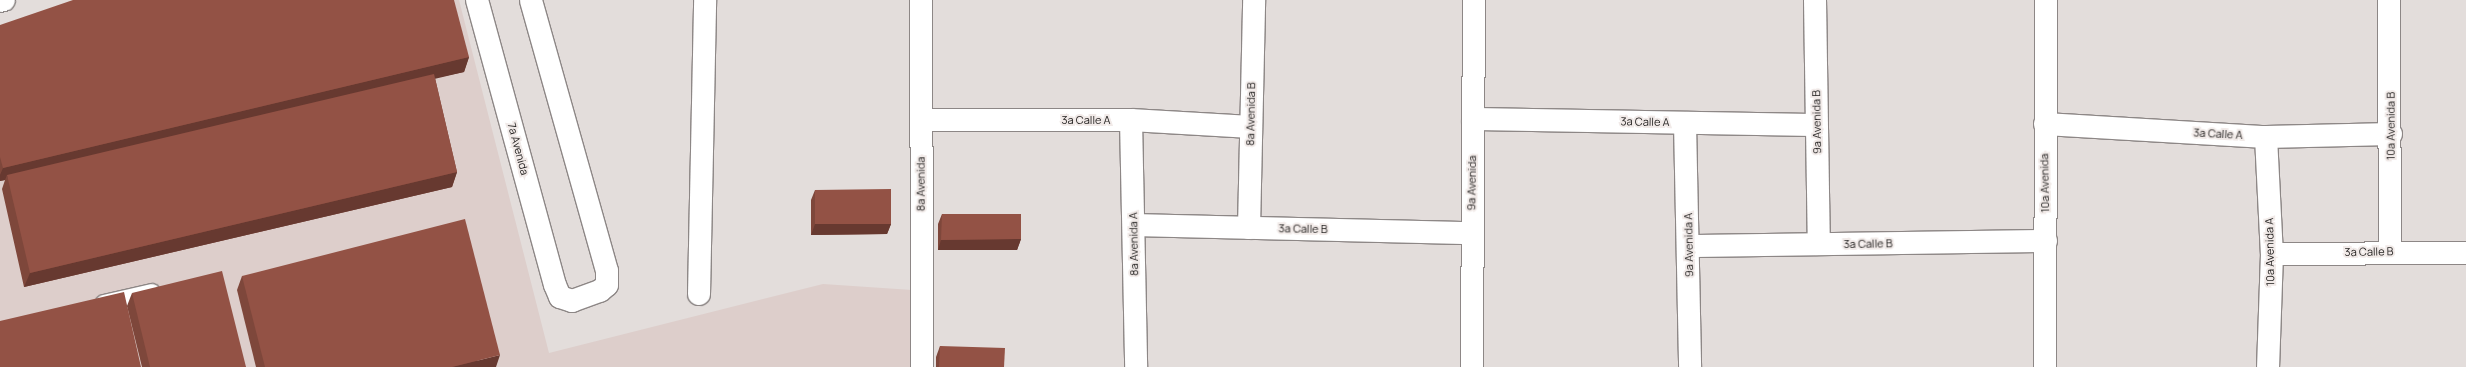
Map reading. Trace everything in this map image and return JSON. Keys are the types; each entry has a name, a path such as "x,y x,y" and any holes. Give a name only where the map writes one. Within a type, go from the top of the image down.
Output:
{"street":[{"path":"0,1 4,0"},
{"name":"7a Avenida","path":"477,0 560,297 572,301 600,291 607,285 607,271 531,0"},
{"path":"699,294 705,0"},
{"name":"8a Avenida","path":"921,0 922,367"},
{"name":"8a Avenida B","path":"1249,228 1254,0"},
{"name":"9a Avenida","path":"1472,367 1474,0"},
{"name":"9a Avenida B","path":"1815,0 1819,244"},
{"name":"10a Avenida","path":"2045,367 2046,241 2044,124 2046,0"},
{"name":"10a Avenida B","path":"2389,0 2391,134 2390,252"},
{"name":"3a Calle A","path":"1473,119 1816,126"},
{"name":"3a Calle A","path":"921,120 1131,120 1251,127"},
{"name":"8a Avenida A","path":"1131,120 1136,367"},
{"name":"9a Avenida A","path":"1685,123 1689,246 1690,367"},
{"name":"3a Calle A","path":"2044,124 2266,137 2391,134"},
{"name":"10a Avenida A","path":"2266,137 2272,254 2268,367"},
{"name":"3a Calle B","path":"1134,225 1472,234"},
{"name":"3a Calle B","path":"1689,246 2046,241"},
{"name":"3a Calle B","path":"2272,254 2390,252 2466,253"}],"lane":[{"path":"92,306 169,287"}],"shaded area":[{"path":"79,0 459,0 549,353 823,284 927,291 924,367 0,367 0,27"}],"building":[{"path":"73,0 454,0 469,57 3,168 0,157 0,25"},
{"path":"434,74 457,172 30,273 7,175"},
{"path":"891,189 891,224 815,224 815,190"},
{"path":"942,214 1021,214 1021,239 941,240"},
{"path":"465,219 500,355 452,367 265,367 242,276"},
{"path":"222,271 246,367 150,367 132,293"},
{"path":"124,292 141,367 0,367 0,321"},
{"path":"940,346 1005,348 1004,367 939,367"}]}
